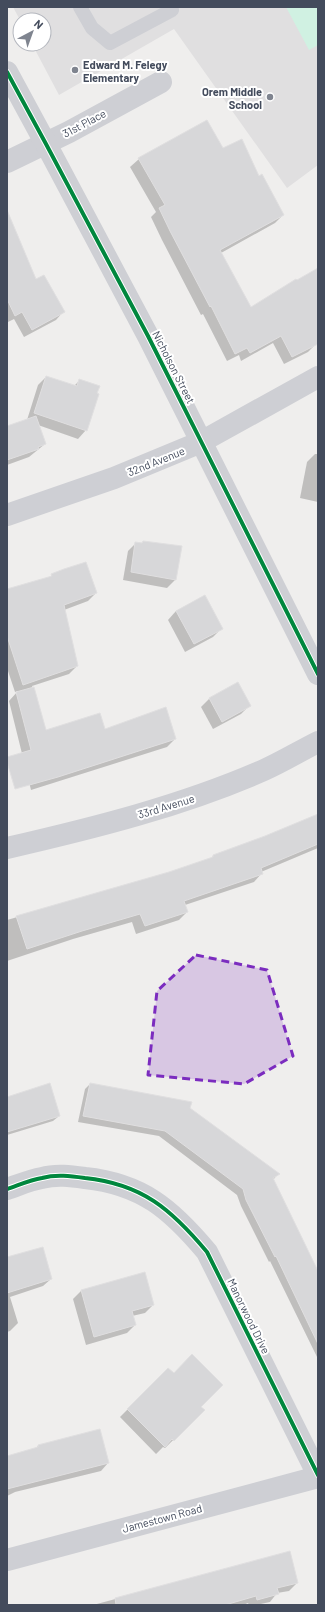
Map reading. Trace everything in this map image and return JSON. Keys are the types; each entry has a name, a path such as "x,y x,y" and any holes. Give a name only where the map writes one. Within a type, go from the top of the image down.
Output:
{"street":[{"name":"Nicholson Street","path":"7,72 148,336 318,674"},
{"name":"31st Place","path":"7,162 46,144 160,82"},
{"name":"32nd Avenue","path":"7,515 114,478 201,442 318,377"},
{"name":"33rd Avenue","path":"7,848 94,828 198,796 265,770 318,742"},
{"name":"Manorwood Drive","path":"7,1189 43,1177 66,1176 108,1181 134,1188 161,1205 187,1228 207,1252 318,1476"},
{"name":"Jamestown Road","path":"7,1560 318,1476"}],"lane":[{"path":"80,7 92,28 110,43 172,10 170,7"}],"highlighted area":[{"path":"196,955 267,970 293,1056 244,1084 148,1075 157,991"}],"shaded area":[{"name":"Orem Middle School","path":"13,7 318,7 318,165 287,188 174,29 59,95 36,52 52,52 52,12 16,12"}],"green space":[{"path":"286,7 318,7 318,45 309,50"}],"building":[{"path":"207,120 223,148 242,139 259,176 262,174 284,215 220,250 251,307 296,279 297,280 318,268 318,344 292,357 281,336 250,353 247,348 235,354 211,306 210,307 170,231 159,208 165,205 138,158"},
{"path":"7,210 36,279 44,275 65,312 32,330 22,312 15,316 7,299"},
{"path":"46,376 77,386 79,379 100,386 97,393 99,394 87,431 34,413"},
{"path":"36,416 46,444 38,447 39,449 7,460 7,426"},
{"path":"143,541 182,546 176,580 131,572 135,542 142,543"},
{"path":"86,562 97,593 64,605 78,666 23,685 7,636 7,589 52,576 51,574"},
{"path":"205,595 223,629 194,644 176,611"},
{"path":"238,682 251,706 222,722 209,698"},
{"path":"34,687 46,730 100,713 105,729 166,707 176,739 58,777 15,789 7,762 7,757 31,750 16,692"},
{"path":"318,814 318,844 261,868 263,874 184,901 188,912 145,926 140,914 27,949 16,916 169,872 213,857 213,855 265,836"},
{"path":"50,1083 60,1116 7,1132 7,1097"},
{"path":"90,1083 192,1102 190,1108 280,1174 273,1178 318,1271 318,1344 276,1256 275,1257 246,1200 243,1189 165,1131 83,1116"},
{"path":"43,1247 52,1279 7,1293 7,1257"},
{"path":"145,1272 154,1305 132,1311 136,1325 94,1337 81,1290"},
{"path":"192,1354 223,1385 201,1407 205,1410 174,1441 172,1439 165,1447 127,1409 168,1368 174,1373"},
{"path":"100,1429 109,1463 7,1489 7,1456 38,1447 38,1445"},
{"path":"290,1551 298,1583 277,1588 279,1594 257,1600 256,1596 225,1605 116,1605 115,1598"}],"cycle path":[{"path":"7,72 148,336 318,674"},
{"path":"7,1189 33,1180 53,1176 85,1178 123,1186 154,1201 168,1211 207,1252 318,1475"}],"place":[{"name":"Edward M. Felegy Elementary","path":"75,70"},
{"name":"Orem Middle School","path":"270,97"}]}
